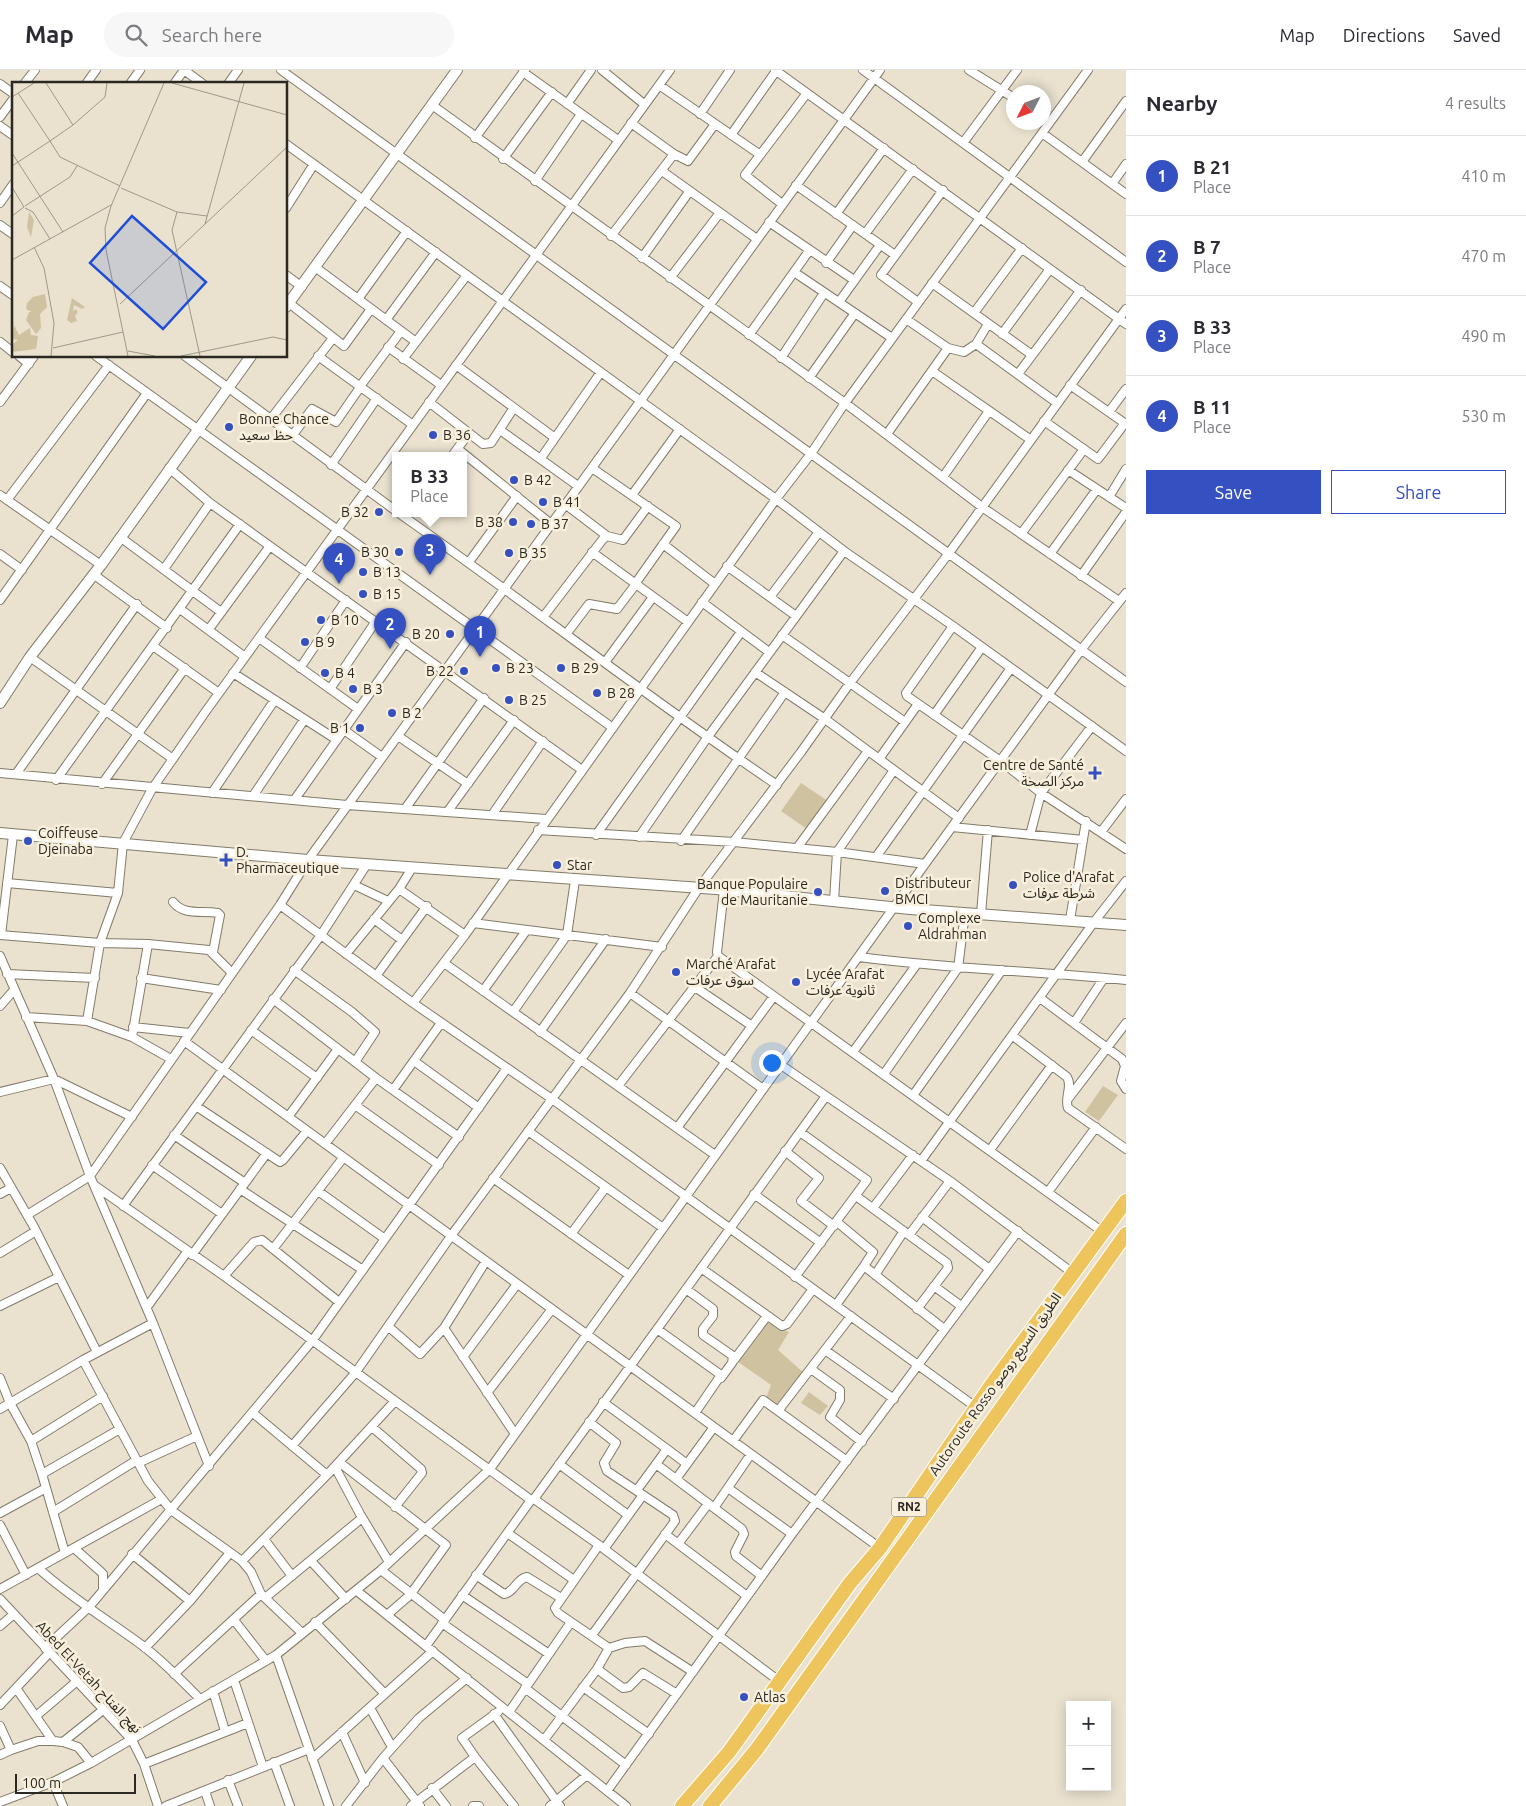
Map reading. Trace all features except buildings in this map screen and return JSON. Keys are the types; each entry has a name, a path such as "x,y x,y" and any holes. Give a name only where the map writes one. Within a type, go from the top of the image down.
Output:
{"highway":[{"name":"Autoroute Rosso الطريق السريع روصو","path":"682,1806 728,1752 850,1583 880,1548 992,1384 1126,1201"},
{"name":"Autoroute Rosso الطريق السريع روصو","path":"710,1806 757,1749 1126,1234"}],"street":[{"path":"26,82 35,70"},
{"path":"87,82 96,70"},
{"path":"131,82 140,70"},
{"path":"175,82 184,70 200,82"},
{"path":"229,82 238,70"},
{"path":"281,70 810,455 1126,681"},
{"path":"371,309 346,346 288,305 458,70"},
{"path":"567,104 591,70"},
{"path":"602,70 644,104"},
{"path":"393,452 670,70"},
{"path":"700,114 730,70"},
{"path":"732,135 776,70 944,190 1126,324"},
{"path":"863,70 1011,176 1126,262"},
{"path":"27,1215 90,1176 280,905 308,860 880,70"},
{"path":"969,70 1006,92"},
{"path":"963,143 1017,70"},
{"path":"1051,116 1088,70"},
{"path":"475,138 524,71 618,140"},
{"path":"0,84 12,94"},
{"path":"659,85 759,154"},
{"path":"504,158 552,92"},
{"path":"782,204 745,176 759,154 806,93"},
{"path":"0,117 12,99"},
{"path":"1082,162 1126,101"},
{"path":"432,106 845,403 982,507 1119,602"},
{"path":"535,181 581,114"},
{"path":"632,123 674,154 688,161 715,124"},
{"path":"0,126 12,135"},
{"path":"413,1004 466,935 538,830 727,566 810,455 918,302 982,218 1043,130"},
{"path":"1042,133 1126,194"},
{"path":"288,145 776,499 844,551 953,626 1126,751"},
{"path":"836,214 884,148"},
{"path":"611,236 674,154"},
{"path":"288,205 314,164"},
{"path":"1112,184 1126,164"},
{"path":"865,234 913,169"},
{"path":"662,172 757,239"},
{"path":"796,184 895,255"},
{"path":"0,203 12,186"},
{"path":"918,302 881,275 944,190"},
{"path":"642,258 689,192"},
{"path":"670,278 720,214"},
{"path":"769,222 826,263 854,280"},
{"path":"0,225 12,234"},
{"path":"826,263 853,225"},
{"path":"358,299 407,231"},
{"path":"839,302 880,245"},
{"path":"974,313 1022,248"},
{"path":"749,335 809,250"},
{"path":"386,320 436,252"},
{"path":"316,267 416,342"},
{"path":"1002,334 1050,269"},
{"path":"794,272 892,338"},
{"path":"403,359 467,275"},
{"path":"288,276 302,287"},
{"path":"932,283 1032,355"},
{"path":"0,286 12,295"},
{"path":"1018,374 1081,290"},
{"path":"781,358 824,292"},
{"path":"292,1446 356,1372 451,1236 630,993 698,889 777,785 850,683 915,600 1126,309"},
{"path":"809,378 855,313"},
{"path":"906,319 948,348 964,352 976,344 988,324"},
{"path":"292,436 312,409 336,422 401,331"},
{"path":"270,420 333,338"},
{"path":"0,342 12,351"},
{"path":"976,344 1058,403"},
{"path":"388,348 441,385"},
{"path":"886,434 948,348"},
{"path":"318,356 413,425"},
{"path":"22,358 29,364"},
{"path":"0,402 33,358"},
{"path":"99,358 612,728"},
{"path":"188,358 392,508"},
{"path":"0,703 30,658 101,564 250,358"},
{"path":"101,564 3,498 109,365"},
{"path":"456,365 555,438"},
{"path":"541,458 601,372"},
{"path":"932,372 1031,440"},
{"path":"1044,422 1100,459 1125,424 1070,385"},
{"path":"1109,412 1126,389"},
{"path":"0,600 147,393"},
{"path":"331,465 377,398"},
{"path":"429,402 484,444 487,444 500,430 513,408"},
{"path":"943,477 989,411"},
{"path":"632,495 680,429"},
{"path":"500,430 578,486"},
{"path":"455,452 469,433"},
{"path":"458,449 462,452"},
{"path":"1022,534 1084,449"},
{"path":"87,1021 100,943 118,893 123,843 152,789 233,673 392,454"},
{"path":"467,456 551,524"},
{"path":"169,468 210,503 446,670 582,770"},
{"path":"567,633 589,604 617,610 676,526 592,468"},
{"path":"1110,497 1126,468"},
{"path":"1068,470 1126,508"},
{"path":"1050,554 1097,489"},
{"path":"469,562 517,496"},
{"path":"164,569 210,503"},
{"path":"565,504 607,536 624,539 648,506"},
{"path":"1081,576 1126,512"},
{"path":"409,517 679,718 777,785"},
{"path":"56,780 194,591 240,524"},
{"path":"770,597 819,532"},
{"path":"120,536 221,612"},
{"path":"544,616 592,552 607,536"},
{"path":"664,544 715,584"},
{"path":"209,629 270,546"},
{"path":"639,837 707,738 844,551"},
{"path":"592,552 688,622"},
{"path":"0,554 22,570"},
{"path":"727,566 796,616"},
{"path":"93,574 167,628"},
{"path":"0,1802 54,1782 91,1763 266,1661 301,1632 357,1591 490,1469 925,864 1002,762 1081,650 1126,593"},
{"path":"606,662 653,597"},
{"path":"300,668 346,600"},
{"path":"702,602 769,652"},
{"path":"16,774 136,604"},
{"path":"180,609 245,657"},
{"path":"330,689 376,621"},
{"path":"953,626 906,693 918,704 1002,762 1041,793 1126,849"},
{"path":"596,835 741,632"},
{"path":"782,635 905,722"},
{"path":"259,638 358,710"},
{"path":"295,799 406,642"},
{"path":"154,646 219,693"},
{"path":"934,715 982,647"},
{"path":"30,658 172,759"},
{"path":"102,784 185,668"},
{"path":"876,857 1011,668"},
{"path":"755,672 825,719 959,818"},
{"path":"233,673 337,740"},
{"path":"681,840 785,692"},
{"path":"405,809 484,698"},
{"path":"212,793 274,701"},
{"path":"879,759 918,704"},
{"path":"253,796 304,720"},
{"path":"448,811 514,720"},
{"path":"1030,835 1041,793 1092,726"},
{"path":"344,730 382,757"},
{"path":"398,736 468,784"},
{"path":"492,814 543,741"},
{"path":"798,848 868,751"},
{"path":"834,901 837,852 894,770"},
{"path":"0,773 152,789 295,799 347,806 448,811 546,819"},
{"path":"1101,832 1126,799"},
{"path":"1070,920 1086,821"},
{"path":"952,827 1083,840"},
{"path":"538,830 734,842 837,852 925,864"},
{"path":"981,914 988,830"},
{"path":"0,834 308,860 724,890 894,907 1126,925"},
{"path":"13,835 0,935 100,943 148,944 213,952 232,973"},
{"path":"123,1206 320,935 367,864"},
{"path":"346,954 399,888 412,868"},
{"path":"514,1012 567,936 575,880"},
{"path":"921,1161 1094,922 1126,881"},
{"path":"7,883 118,893"},
{"path":"354,885 388,901"},
{"path":"399,888 466,935"},
{"path":"724,890 716,952 718,956 914,1094 1103,1232"},
{"path":"173,902 176,906 188,911 218,913 220,916 213,952"},
{"path":"280,905 413,1004 552,1099 977,1408"},
{"path":"376,976 426,906"},
{"path":"884,1074 958,968 965,913"},
{"path":"374,919 402,940"},
{"path":"473,923 567,936 662,946"},
{"path":"483,991 526,931"},
{"path":"540,1032 606,939"},
{"path":"132,1037 148,944"},
{"path":"0,956 54,1079 90,1176 147,1307 209,1466"},
{"path":"618,1086 718,956"},
{"path":"859,957 958,968 1126,980"},
{"path":"444,963 715,1155"},
{"path":"854,1052 916,964"},
{"path":"294,970 352,1012 374,1032 354,1062"},
{"path":"914,1094 1002,970"},
{"path":"7,974 95,978"},
{"path":"141,978 220,990"},
{"path":"1074,1023 1104,978"},
{"path":"695,987 752,1026"},
{"path":"0,1006 14,990"},
{"path":"630,993 763,1089"},
{"path":"677,1128 774,996"},
{"path":"1040,998 1124,1062 1121,1081 1125,1087"},
{"path":"273,999 354,1062 459,1137"},
{"path":"26,1017 87,1021 132,1037 171,1059"},
{"path":"393,1090 441,1023"},
{"path":"1066,1100 1126,1023"},
{"path":"133,1027 189,1033"},
{"path":"251,1030 317,1078"},
{"path":"1013,1036 1052,1065 1069,1081 1066,1100 1068,1108 1126,1149"},
{"path":"184,1041 880,1548"},
{"path":"288,1117 338,1049"},
{"path":"414,1062 479,1108"},
{"path":"781,1065 950,1181 1074,1274"},
{"path":"990,1150 1052,1065"},
{"path":"0,1705 47,1650 90,1606 312,1341 507,1068"},
{"path":"325,1144 376,1078"},
{"path":"0,1092 54,1079 132,1117"},
{"path":"312,1759 386,1694 430,1649 443,1622 476,1574 509,1534 532,1499 631,1366 826,1096"},
{"path":"355,1105 439,1165"},
{"path":"196,1106 276,1160 284,1160 307,1131"},
{"path":"1048,1192 1096,1127"},
{"path":"528,1131 663,1228"},
{"path":"796,1277 867,1180 800,1132"},
{"path":"174,1135 292,1223 363,1270"},
{"path":"785,1151 818,1178 801,1201 836,1224 884,1261"},
{"path":"147,1307 222,1214 267,1154"},
{"path":"873,1208 913,1155"},
{"path":"273,1248 343,1158"},
{"path":"152,1166 222,1214"},
{"path":"0,1168 36,1231 97,1352"},
{"path":"493,1178 629,1275"},
{"path":"875,1275 906,1233 922,1217 950,1181"},
{"path":"94,1185 601,1547 779,1681"},
{"path":"571,1234 606,1187"},
{"path":"0,1194 10,1188"},
{"path":"318,1191 385,1239"},
{"path":"754,1194 821,1243"},
{"path":"856,1196 947,1263 948,1268 917,1308"},
{"path":"922,1217 988,1268"},
{"path":"0,1254 36,1231"},
{"path":"607,1790 816,1501 919,1366 988,1268 1018,1231"},
{"path":"224,1276 254,1242 262,1240 340,1302"},
{"path":"836,1305 873,1252"},
{"path":"389,1327 420,1354 444,1328 486,1261"},
{"path":"864,1266 944,1329"},
{"path":"701,1268 767,1316 785,1326 813,1290"},
{"path":"0,1306 59,1277"},
{"path":"463,1357 517,1284"},
{"path":"934,1286 961,1306"},
{"path":"686,1289 713,1309 713,1316 703,1329 703,1335 733,1356 734,1360"},
{"path":"487,1392 552,1309"},
{"path":"695,1413 767,1316"},
{"path":"778,1411 851,1316"},
{"path":"0,1409 97,1352 153,1323"},
{"path":"444,1328 515,1434"},
{"path":"657,1329 721,1375 721,1378"},
{"path":"825,1350 894,1399"},
{"path":"83,1360 137,1462 160,1500 229,1554 242,1561 263,1596 301,1632"},
{"path":"811,1369 840,1390 840,1400 830,1417 862,1442"},
{"path":"0,1378 10,1403 31,1441 65,1553"},
{"path":"31,1441 103,1396"},
{"path":"733,1441 763,1400 847,1461"},
{"path":"242,1561 327,1476 395,1401"},
{"path":"603,1402 687,1464"},
{"path":"252,1413 327,1476"},
{"path":"589,1422 616,1442 604,1463 605,1468 672,1516 675,1521 635,1573 592,1635"},
{"path":"372,1427 421,1469 422,1473 395,1506"},
{"path":"676,1479 714,1427"},
{"path":"42,1474 120,1429"},
{"path":"53,1512 137,1462 197,1436"},
{"path":"609,1648 556,1610 561,1598 574,1580 628,1515 656,1464 667,1450"},
{"path":"678,1544 728,1488 752,1454"},
{"path":"337,1464 395,1506 446,1547 410,1595 387,1615"},
{"path":"337,1464 362,1518 389,1562"},
{"path":"559,1464 628,1515"},
{"path":"656,1464 742,1529 744,1534 735,1552 736,1556 762,1576"},
{"path":"0,1513 46,1488"},
{"path":"728,1488 792,1534"},
{"path":"0,1589 160,1500"},
{"path":"174,1674 234,1620 311,1561 362,1518"},
{"path":"0,1525 3,1538 26,1575"},
{"path":"509,1534 574,1580"},
{"path":"666,1534 747,1596"},
{"path":"264,1539 292,1576"},
{"path":"74,1548 103,1574 104,1589"},
{"path":"132,1554 190,1601"},
{"path":"145,1648 190,1601 229,1554"},
{"path":"311,1561 346,1599"},
{"path":"38,1568 66,1594 90,1606 145,1648 200,1699"},
{"path":"380,1570 443,1622 626,1765"},
{"path":"476,1574 504,1594 511,1591 520,1580 527,1577 561,1598"},
{"path":"357,1591 607,1790 623,1805"},
{"path":"462,1595 549,1654"},
{"name":"Abed El-Vetah نهج الفتاح","path":"0,1599 132,1740 144,1764 158,1806"},
{"path":"0,1626 14,1614"},
{"path":"234,1620 266,1661"},
{"path":"315,1622 386,1694"},
{"path":"514,1806 462,1738 494,1714 506,1710 527,1686 571,1622"},
{"path":"544,1740 597,1669 609,1648 625,1643 645,1641 693,1672"},
{"path":"276,1654 329,1806"},
{"path":"597,1669 624,1688 629,1687 643,1673 677,1694"},
{"path":"346,1806 392,1747 431,1707 467,1678"},
{"path":"234,1680 263,1767"},
{"path":"36,1716 76,1682"},
{"path":"583,1687 648,1734"},
{"path":"16,1688 53,1741"},
{"path":"213,1691 225,1731"},
{"path":"370,1708 392,1747"},
{"path":"63,1742 103,1710"},
{"path":"494,1714 556,1805 587,1775"},
{"path":"144,1764 248,1723"},
{"path":"0,1726 11,1750"},
{"path":"342,1732 365,1783"},
{"path":"0,1754 38,1741 53,1741 78,1747 91,1763"},
{"path":"166,1806 309,1749"},
{"path":"384,1758 416,1804 432,1788 475,1757"},
{"path":"274,1762 290,1806"},
{"path":"228,1780 238,1806"},
{"path":"54,1782 63,1806"},
{"path":"432,1788 446,1806"},
{"path":"205,1791 210,1806"},
{"path":"473,1806 479,1806"}],"shaded area":[{"path":"801,783 828,801 807,829 781,811"},
{"path":"1103,1086 1118,1095 1099,1121 1085,1112"},
{"path":"767,1322 789,1332 778,1350 804,1373 789,1397 777,1406 766,1398 771,1385 738,1362"},
{"path":"809,1392 828,1406 820,1415 801,1403"}],"place":[{"name":"Bonne Chance حظ سعيد","path":"229,427"},
{"name":"B 36","path":"433,435"},
{"name":"B 42","path":"514,480"},
{"name":"B 41","path":"543,502"},
{"name":"B 32","path":"379,512"},
{"name":"B 38","path":"513,522"},
{"name":"B 37","path":"531,524"},
{"name":"B 30","path":"399,552"},
{"name":"B 35","path":"509,553"},
{"name":"B 13","path":"363,572"},
{"name":"B 33","path":"430,575"},
{"name":"B 11","path":"339,584"},
{"name":"B 15","path":"363,594"},
{"name":"B 10","path":"321,620"},
{"name":"B 20","path":"450,634"},
{"name":"B 9","path":"305,642"},
{"name":"B 7","path":"390,649"},
{"name":"B 21","path":"480,657"},
{"name":"B 23","path":"496,668"},
{"name":"B 29","path":"561,668"},
{"name":"B 22","path":"464,671"},
{"name":"B 4","path":"325,673"},
{"name":"B 3","path":"353,689"},
{"name":"B 28","path":"597,693"},
{"name":"B 25","path":"509,700"},
{"name":"B 2","path":"392,713"},
{"name":"B 1","path":"360,728"},
{"name":"Centre de Santé مركز الصحة","path":"1095,773"},
{"name":"Coiffeuse Djeinaba","path":"28,841"},
{"name":"D. Pharmaceutique","path":"226,860"},
{"name":"Star","path":"557,865"},
{"name":"Police d'Arafat شرطة عرفات","path":"1013,885"},
{"name":"Distributeur BMCI","path":"885,891"},
{"name":"Banque Populaire de Mauritanie","path":"818,892"},
{"name":"Complexe Aldrahman","path":"908,926"},
{"name":"Marché Arafat سوق عرفات","path":"676,972"},
{"name":"Lycée Arafat ثانوية عرفات","path":"796,982"},
{"name":"Atlas","path":"744,1697"}]}
